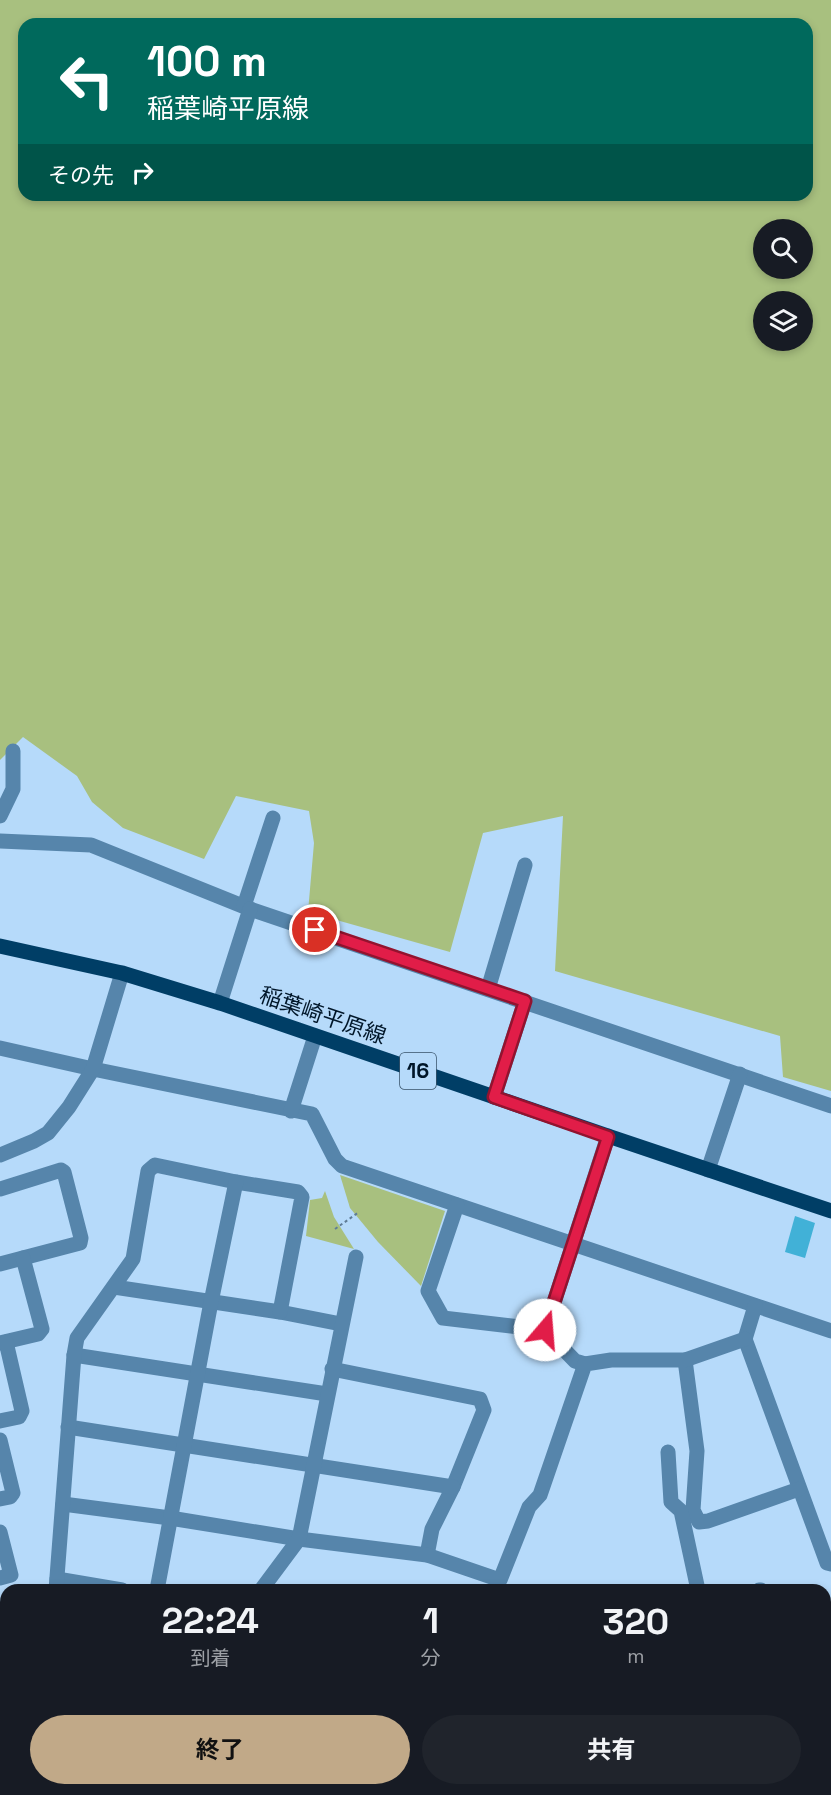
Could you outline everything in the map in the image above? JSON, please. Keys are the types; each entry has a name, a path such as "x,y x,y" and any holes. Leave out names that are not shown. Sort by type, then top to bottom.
{"main road":[{"name":"稲葉崎平原線","path":"0,946 122,973 220,1003 608,1137 831,1210"}],"street":[{"path":"0,816 13,789 13,751"},
{"path":"220,1003 273,818"},
{"path":"0,841 91,845 247,907 831,1106"},
{"path":"488,989 525,865"},
{"path":"0,1155 48,1133 69,1107 93,1069 122,973"},
{"path":"494,1097 525,1001"},
{"path":"291,1111 315,1036"},
{"path":"0,1048 312,1114 335,1159 342,1166 831,1331"},
{"path":"708,1170 740,1074"},
{"path":"545,1330 608,1137"},
{"path":"56,1584 77,1338 134,1259 148,1171 155,1165 298,1192 302,1197 280,1312"},
{"path":"0,1189 61,1170 64,1172 81,1238 80,1243 0,1264"},
{"path":"158,1584 236,1182"},
{"path":"457,1205 428,1291 443,1318 545,1330 575,1361 585,1364 611,1360 685,1360 745,1339"},
{"path":"265,1584 299,1539 356,1257"},
{"path":"0,1421 19,1417 22,1412 3,1342 38,1334 42,1329 23,1258"},
{"path":"114,1287 280,1312 342,1324"},
{"path":"755,1306 745,1339 827,1563 831,1564"},
{"path":"74,1355 327,1394"},
{"path":"685,1360 697,1451 693,1510 699,1522 708,1521 799,1489"},
{"path":"499,1584 529,1508 540,1494 585,1364"},
{"path":"332,1370 480,1399 484,1410 453,1487 432,1529 427,1555"},
{"path":"68,1427 453,1487"},
{"path":"0,1440 13,1493 10,1497 0,1499"},
{"path":"668,1452 672,1502 681,1510 697,1584"},
{"path":"63,1504 170,1518 299,1539 427,1555 497,1584"},
{"path":"0,1533 11,1575 0,1578"}],"path":[{"path":"335,1229 358,1212"}],"green space":[{"path":"0,0 831,0 831,1091 783,1077 780,1036 555,971 563,816 483,833 450,952 308,912 314,843 309,811 236,796 204,859 123,828 92,802 77,776 23,737 0,760"},
{"path":"340,1175 445,1211 421,1286 378,1242 350,1208"},
{"path":"325,1191 334,1217 354,1249 306,1236 310,1200 322,1198"}],"building":[{"path":"795,1216 815,1223 805,1258 785,1252"}],"route":[{"path":"315,930 525,1001 494,1097 608,1137 545,1330"}]}
